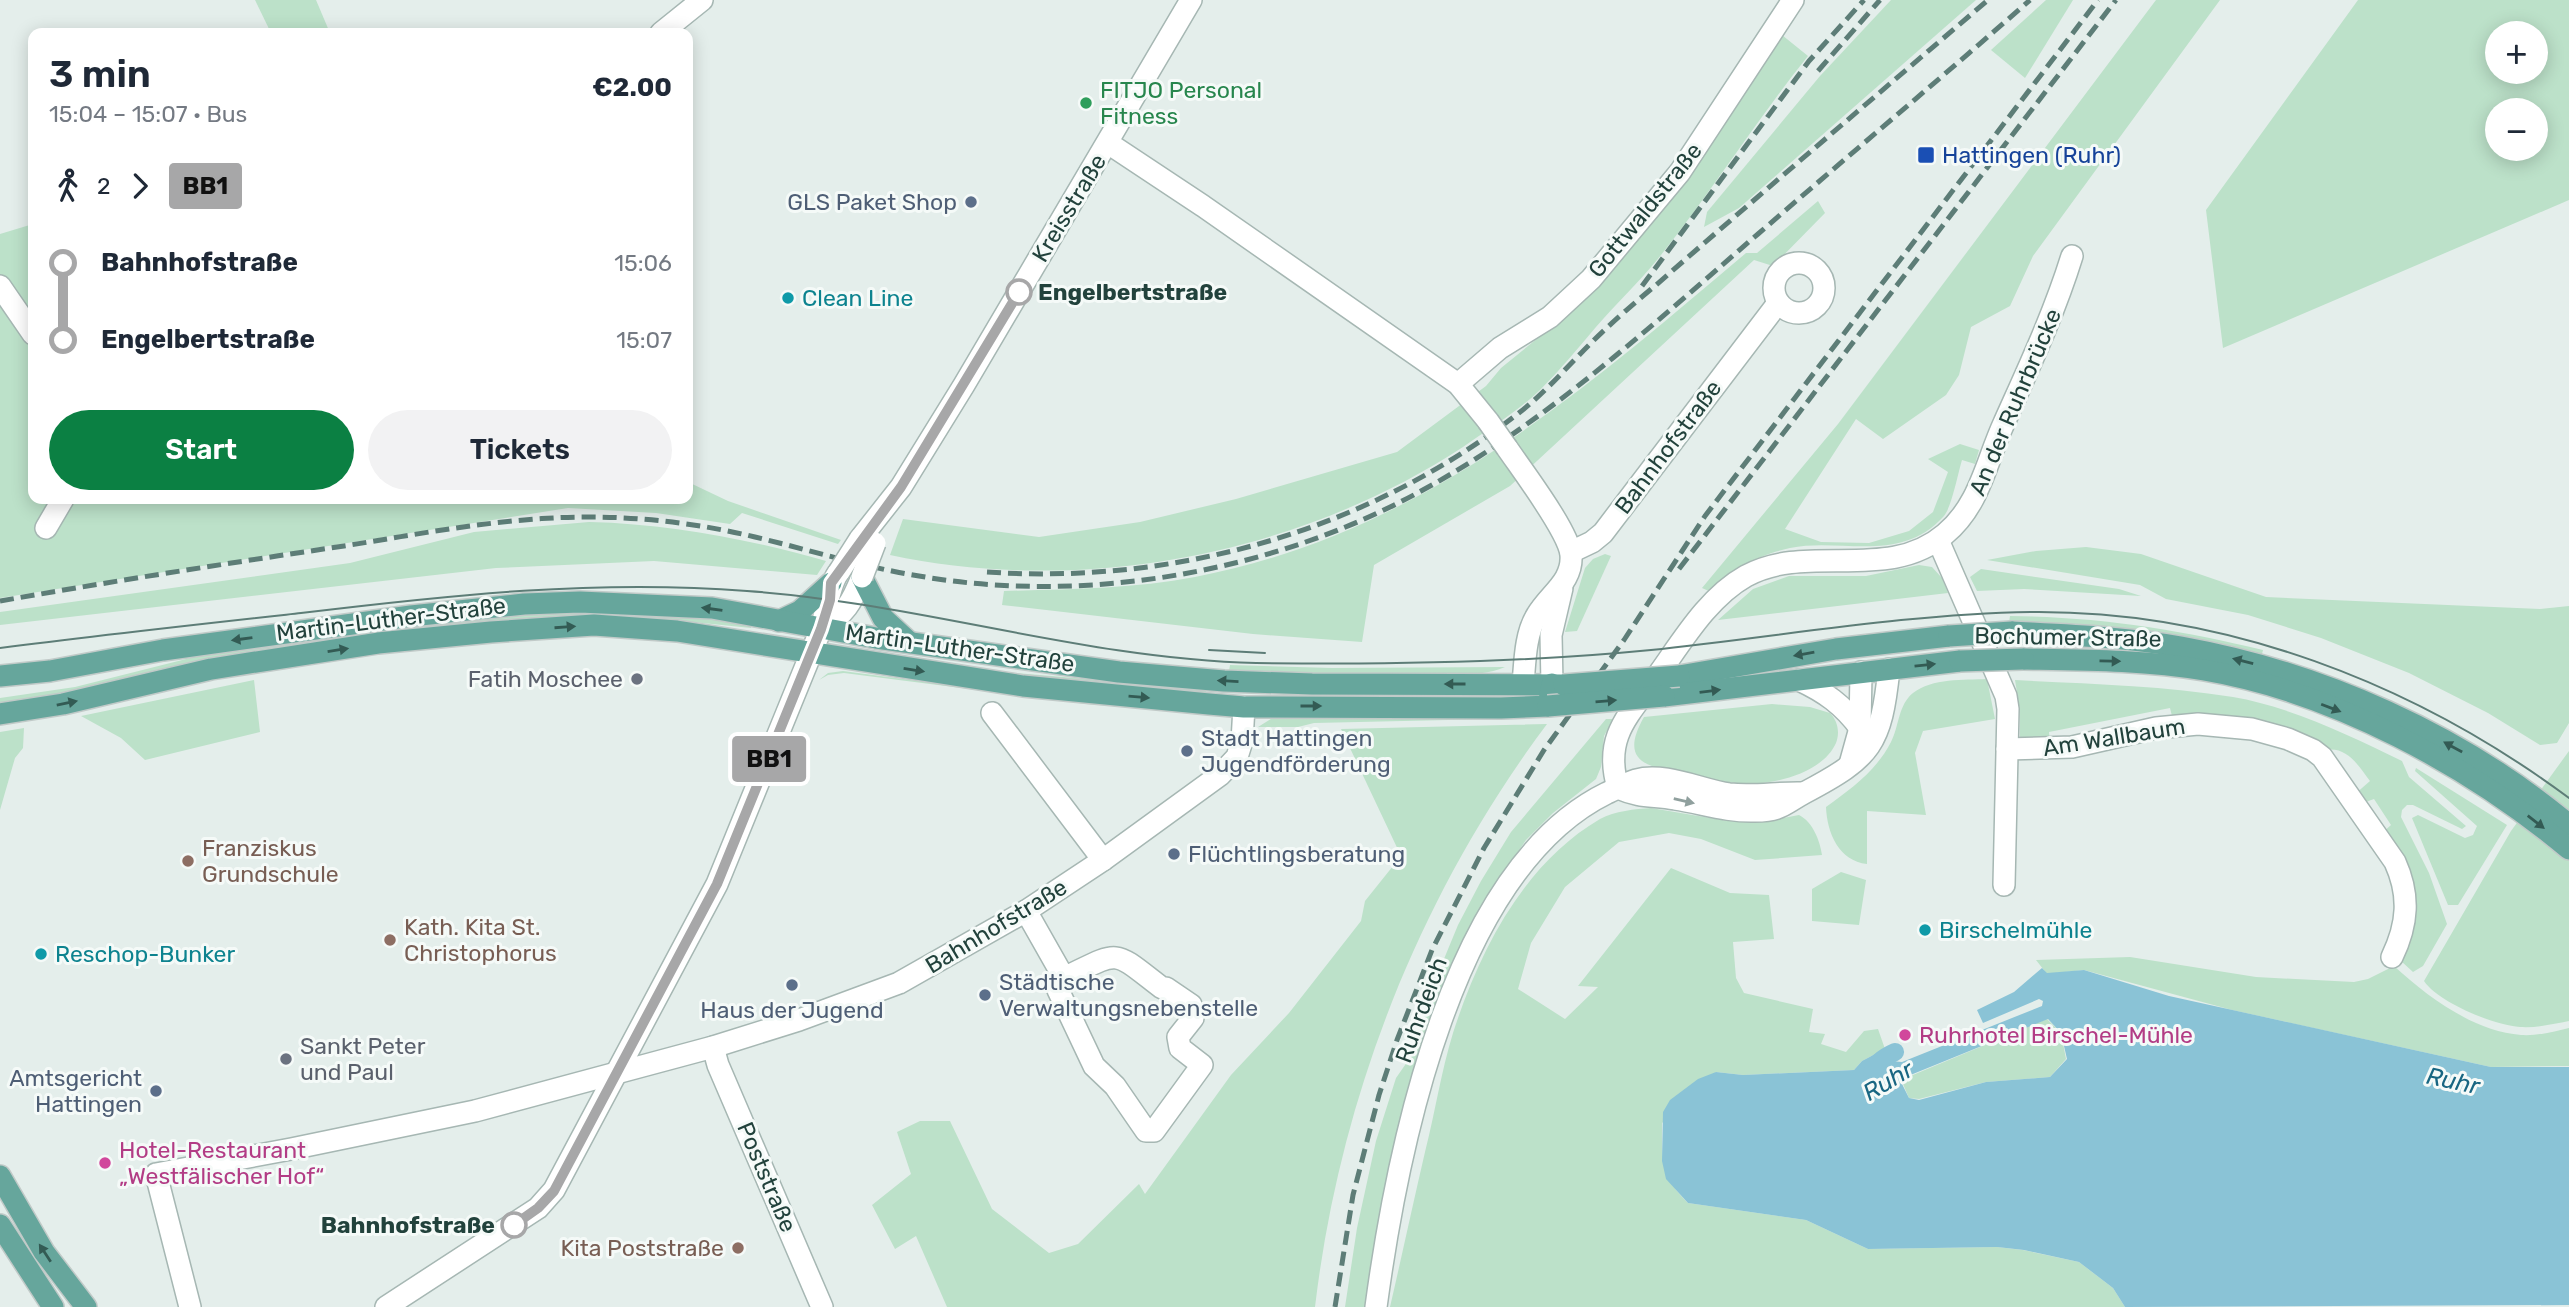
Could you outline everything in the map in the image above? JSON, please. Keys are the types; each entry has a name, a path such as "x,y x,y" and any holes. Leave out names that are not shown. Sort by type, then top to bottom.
{"main road":[{"path":"779,621 800,611 835,577"},
{"path":"862,577 883,618 909,642"},
{"name":"Martin-Luther-Straße","path":"0,676 50,671 223,642 411,616 524,604 580,602 712,608 821,629 1119,672 1224,681 1312,684 1558,684"},
{"name":"Martin-Luther-Straße","path":"0,714 63,704 211,669 390,642 594,625 677,631 1023,686 1244,706 1521,707"},
{"path":"821,629 847,659"},
{"name":"Bochumer Straße","path":"1558,684 1679,676 1886,643 2012,632 2094,636 2182,647 2285,673 2411,723 2506,790 2569,825"},
{"name":"Ruhrdeich","path":"1886,643 1889,669"},
{"path":"1859,647 1861,672"},
{"name":"Bochumer Straße","path":"1521,707 1664,696 1960,661 2023,659 2136,662 2207,671 2239,678 2333,709 2506,790 2569,849"},
{"name":"Martin-Luther-Straße","path":"0,660 50,671"},
{"path":"1521,707 1523,684"},
{"path":"1548,706 1558,684"},
{"path":"0,1177 44,1252 86,1307"},
{"path":"0,1225 53,1307"}],"street":[{"path":"667,28 702,0"},
{"name":"Kreisstraße","path":"386,1307 538,1208 554,1191 717,884 821,629 835,577 868,541 1191,0"},
{"name":"Gottwaldstraße","path":"1458,384 1500,348 1550,317 1591,279 1680,172 1793,0"},
{"path":"1108,143 1203,205 1458,384 1507,448 1562,533 1571,552 1551,635 1558,684"},
{"name":"An der Ruhrbrücke","path":"1618,788 1613,760 1618,730 1702,616 1736,583 1753,573 1783,564 1882,559 1904,555 1937,540 1968,508 2043,339 2073,256"},
{"path":"0,286 28,327"},
{"name":"Bahnhofstraße","path":"1571,552 1592,542 1603,533 1778,303"},
{"path":"46,528 60,504"},
{"name":"Am Wallbaum","path":"1937,540 2002,683 2008,709 2004,885"},
{"name":"Kreisstraße","path":"821,629 841,616 851,603 862,577 868,541"},
{"path":"1523,684 1528,640 1536,616 1562,586"},
{"name":"Ruhrdeich","path":"1377,1307 1390,1218 1409,1130 1440,1028 1473,946 1501,895 1552,830 1585,805 1637,780 1661,780 1730,794 1803,793 1837,776 1865,752 1875,738 1884,716 1889,669"},
{"path":"1850,764 1860,728 1861,672"},
{"path":"1799,680 1824,691 1860,728"},
{"name":"Bahnhofstraße","path":"190,1307 156,1174 422,1123 713,1047 812,1016 899,984 1026,911 1103,860 1220,775 1233,762 1242,741 1244,706"},
{"path":"992,713 1103,860"},
{"name":"Am Wallbaum","path":"2007,749 2073,747 2156,728 2198,723 2252,729 2288,739 2313,750 2322,757 2395,862 2403,880 2405,922 2392,957"},
{"path":"1026,911 1064,978"},
{"path":"1110,956 1122,957 1162,988 1191,1005 1193,1018 1178,1037 1180,1048 1202,1065 1154,1131 1146,1131 1115,1086 1094,1066 1058,990 1064,978 1110,956"},
{"name":"Poststraße","path":"713,1047 718,1065 822,1307"}],"green space":[{"path":"255,0 316,0 328,28 269,28"},
{"path":"1891,0 1976,0 1739,208 1704,227 1707,212 1820,76"},
{"path":"2046,0 2073,0 2025,78 1991,50"},
{"path":"2156,0 2220,0 2033,256 2010,306 1971,327 1959,375 1946,395 1883,439 1856,419 1785,529 1821,542 1869,543 1909,531 1933,512 1948,472 1928,459 1960,444 1979,450 1975,464 1962,460 1944,516 1927,531 1909,540 1889,545 1809,545 1777,551 1747,564 1711,592 1702,588 1838,424"},
{"path":"2358,0 2569,0 2569,200 2223,348 2206,210"},
{"path":"1782,35 1808,56 1677,235 1650,269 1540,390 1463,447 1399,484 1331,515 1260,539 1187,557 1113,567 1038,571 963,567 890,555 903,519 1039,537 1140,522 1236,499 1397,452 1486,386 1501,368 1555,324"},
{"path":"1818,201 1825,213 1773,266 1754,260 1510,486 1374,565 1362,642 1253,634 1002,605 1004,591 1148,584 1195,577 1276,557 1352,528 1423,493 1491,453 1556,407 1620,358 1746,253 1757,253"},
{"path":"28,226 28,504 693,504 693,484 728,501 841,540 838,544 742,513 730,524 656,513 568,508 0,598 0,234"},
{"path":"589,522 709,534 826,561 817,575 654,561 496,568 0,625 0,612 350,563 474,532"},
{"path":"2086,547 2141,554 2266,597 2540,609 2569,606 2569,723 2557,743 2540,745 2488,713 2409,673 2321,638 2248,615 2166,599 2140,585 1987,560 2036,551"},
{"path":"1605,554 1611,556 1577,631 1565,632 1585,568 1593,559"},
{"path":"1919,565 1932,567 1942,578 1948,593 1718,620 1753,589 1789,576 1866,576"},
{"path":"1981,569 2119,589 2141,596 2024,589 1977,591 1970,577"},
{"path":"605,613 438,626 192,662 82,691 0,704 0,698 75,687 218,651 494,616"},
{"path":"606,613 715,619 751,625 751,628"},
{"path":"2010,616 2138,626 2263,650 2262,654 2009,623"},
{"path":"860,649 991,671 1206,689 1206,695 1057,680 871,655 859,653"},
{"path":"1230,665 1332,668 1505,667 1473,674 1451,675 1229,671"},
{"path":"843,671 1053,699 1201,713 1086,704 844,673 828,675 819,680 828,673"},
{"path":"1987,679 1995,719 1923,731 1915,753 1926,815 1867,811 1867,864 1857,862 1842,852 1832,836 1826,807 1854,786 1885,752 1908,698 1921,688 1939,682"},
{"path":"254,680 260,732 145,760 121,738 81,716"},
{"path":"2015,680 2151,687 2254,701 2319,723 2402,761 2409,777 2466,826 2462,829 2413,805 2407,805 2402,810 2401,817 2429,873 2447,924 2423,966 2413,972 2401,961 2407,939 2381,834 2391,825 2374,799 2360,804 2354,795 2370,781 2346,754 2173,720 2170,708 2049,732 2050,744 2020,742 2020,711"},
{"path":"1772,704 1810,707 1830,713 1836,723 1837,739 1830,753 1821,762 1787,778 1751,784 1660,769 1641,760 1636,753 1634,744 1644,717"},
{"path":"1538,714 1537,718 1314,723 1298,727 1258,727 1274,717 1332,719"},
{"path":"1606,719 1613,719 1604,736 1601,767 1596,779 1553,813 1526,840 1489,895 1455,963 1419,1051 1366,1307 1345,1307 1357,1228 1376,1141 1396,1078 1412,1055 1439,971 1458,925 1511,832"},
{"path":"1547,724 1502,789 1461,857 1424,928 1393,1000 1366,1075 1344,1151 1327,1228 1315,1307 947,1307 916,1236 895,1249 872,1205 911,1174 897,1132 920,1121 950,1121 992,1209 1049,1253 1078,1244 1139,1184 1145,1194 1231,1075 1289,1013 1361,921 1365,901 1401,856 1341,729"},
{"path":"24,728 23,748 15,758 0,810 0,732"},
{"path":"2569,751 2569,1021 2533,1027 2509,1025 2454,1005 2424,981 2511,831"},
{"path":"2416,768 2507,825 2458,905 2448,905 2412,818 2418,815 2465,838 2473,835 2477,826 2415,771"},
{"path":"1651,808 1728,821 1763,822 1799,815 1815,832 1822,855 1755,860 1701,839 1669,833 1619,842 1565,887 1531,943 1518,989 1565,1019 1598,987 1578,986 1671,868 1730,893 1769,895 1774,939 1733,942 1736,978 1744,993 1813,1009 1809,1032 1825,1034 1821,1044 1846,1052 1864,1031 1878,1029 1885,1049 1862,1061 1854,1070 1743,1075 1716,1072 1662,1123 1664,1167 1672,1184 1688,1203 1806,1220 1868,1249 1997,1247 2079,1262 2113,1288 2125,1307 1390,1307 1453,1033 1476,972 1491,942 1507,912 1527,885 1548,860 1573,838 1606,816"},
{"path":"1841,872 1866,880 1859,925 1812,921 1812,889"},
{"path":"2130,957 2256,977 2354,982 2368,979 2394,966 2452,1011 2486,1027 2521,1035 2569,1028 2569,1066 2491,1067 2232,1010 2084,970 2047,974 2036,960"},
{"path":"2047,1019 2061,1033 2066,1059 2050,1077 1986,1082 1919,1099 1909,1098 1903,1084 1908,1077"}],"water":[{"name":"Ruhr","path":"2042,968 2047,973 2084,970 2169,996 2491,1067 2569,1067 2569,1305 2125,1307 2113,1288 2079,1262 1997,1247 1868,1249 1806,1220 1688,1203 1666,1179 1662,1161 1663,1112 1670,1100 1698,1079 1716,1072 1743,1075 1854,1070 1862,1061 1881,1051 1891,1061 1902,1062 2042,1006 2043,1001 2039,999 1983,1023 1977,1010 2014,992","holes":["2048,1019 2061,1033 2067,1059 2050,1077 1986,1082 1919,1100 1909,1098 1902,1084 1908,1076"]}],"waterway":[{"name":"Ruhr","path":"1872,1073 1878,1063 1895,1052"}],"tram line":[{"path":"0,648 412,600 524,591 635,587 747,591 811,597 1128,652 1256,663 1404,663 1552,658 1651,650 1935,617 2031,612 2103,615 2175,624 2246,640 2315,661 2382,688 2447,720 2509,757 2569,798"},
{"path":"1209,650 1265,653"}],"railway":[{"path":"1642,286 1809,61 1864,0"},
{"path":"1818,71 1880,0"},
{"path":"987,572 1058,574 1128,569 1198,559 1266,542 1332,519 1396,491 1457,456 1525,408 1622,314 1988,0"},
{"path":"0,601 435,531 557,518 631,518 714,528 919,576 1024,586 1078,586 1184,574 1288,548 1397,504 1453,473 1560,400 1611,360 2030,0"},
{"path":"1335,1307 1353,1195 1379,1095 1432,950 1484,848 1544,750 1624,640 1705,516 2098,0"},
{"path":"1679,569 2116,0"}],"bus line":[{"name":"BB1","path":"514,1225 538,1208 554,1191 717,884 821,629 830,600 831,583 860,539 901,487 1019,292"}],"place":[{"name":"FITJO Personal Fitness","path":"1086,103"},
{"name":"Hattingen (Ruhr)","path":"1926,155"},
{"name":"GLS Paket Shop","path":"971,202"},
{"name":"Engelbertstraße","path":"1019,292"},
{"name":"Clean Line","path":"788,298"},
{"name":"Fatih Moschee","path":"637,679"},
{"name":"Stadt Hattingen Jugendförderung","path":"1187,751"},
{"name":"Flüchtlingsberatung","path":"1174,854"},
{"name":"Franziskus Grundschule","path":"188,861"},
{"name":"Birschelmühle","path":"1925,930"},
{"name":"Kath. Kita St. Christophorus","path":"390,940"},
{"name":"Reschop-Bunker","path":"41,954"},
{"name":"Haus der Jugend","path":"792,985"},
{"name":"Städtische Verwaltungsnebenstelle","path":"985,995"},
{"name":"Ruhrhotel Birschel-Mühle","path":"1905,1035"},
{"name":"Sankt Peter und Paul","path":"286,1059"},
{"name":"Amtsgericht Hattingen","path":"156,1091"},
{"name":"Hotel-Restaurant „Westfälischer Hof“","path":"105,1163"},
{"name":"Bahnhofstraße","path":"514,1225"},
{"name":"Kita Poststraße","path":"738,1248"}]}
